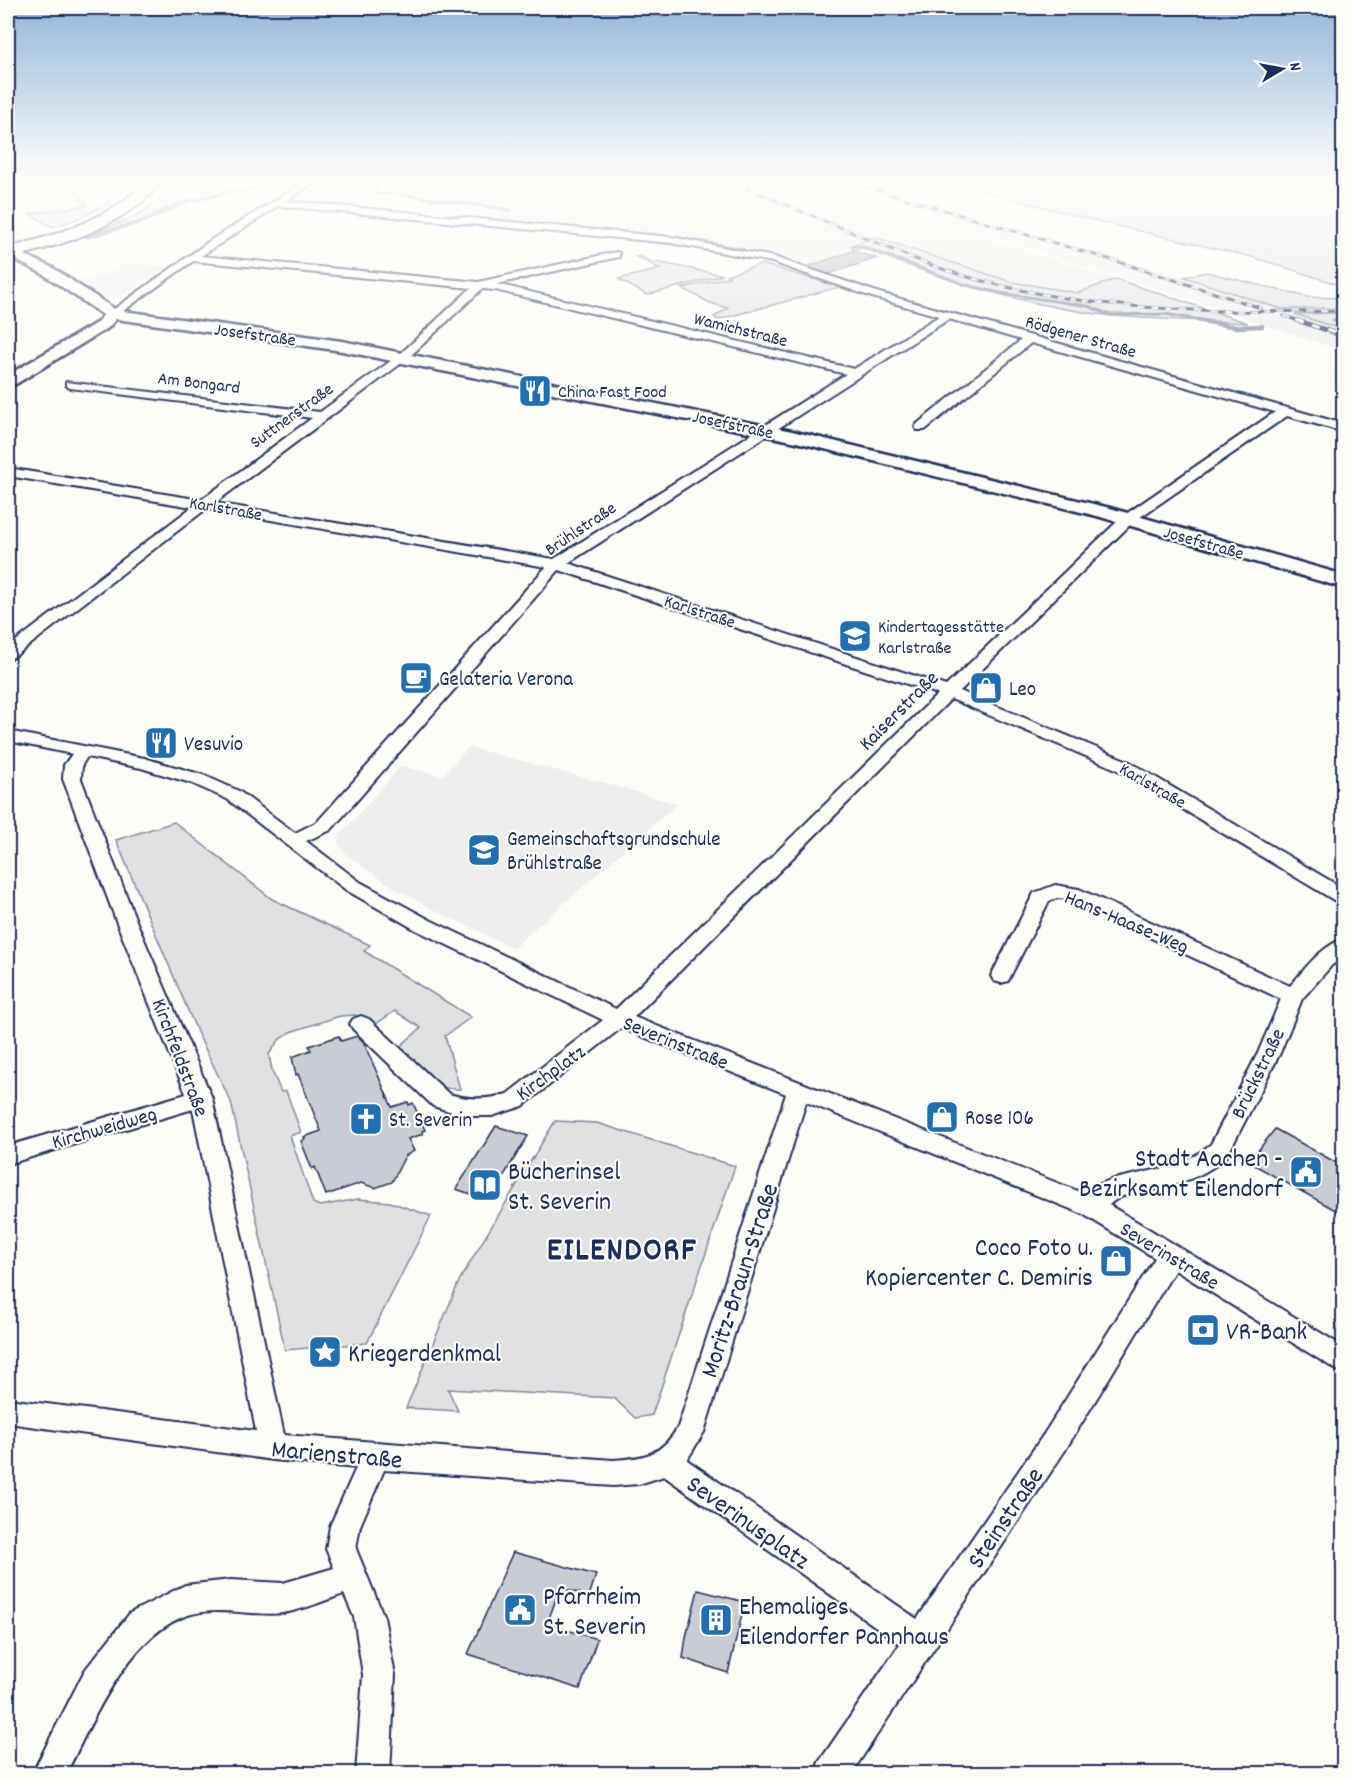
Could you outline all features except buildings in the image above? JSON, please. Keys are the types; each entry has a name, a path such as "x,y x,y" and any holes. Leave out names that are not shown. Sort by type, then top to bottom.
{"street":[{"path":"32,263 48,271 112,314"},
{"path":"8,382 103,325 112,314 185,263"},
{"name":"Wamichstraße","path":"247,263 480,285 855,374"},
{"path":"480,285 579,263"},
{"name":"Rödgener Straße","path":"783,263 876,295 947,316 1344,428"},
{"name":"Suttnerstraße","path":"8,654 403,357 480,285"},
{"name":"Josefstraße","path":"112,314 342,346 764,430 887,458 1128,519 1344,582"},
{"name":"Brühlstraße","path":"294,840 324,826 556,564 947,316"},
{"path":"921,427 1030,338"},
{"name":"Am Bongard","path":"70,384 323,416"},
{"name":"Kaiserstraße","path":"619,1019 949,692 1128,519 1284,412"},
{"name":"Karlstraße","path":"8,472 556,564 949,692 1122,765 1344,898"},
{"name":"Severinstraße","path":"8,736 82,752 144,762 197,779 233,795 353,886 423,925 619,1019 1092,1207 1344,1361"},
{"name":"Kirchfeldstraße","path":"82,752 73,765 72,779 127,923 201,1098 273,1447"},
{"name":"Hans-Haase-Weg","path":"1001,976 1041,897 1054,891 1072,893 1293,996"},
{"name":"Brückstraße","path":"1092,1207 1110,1191 1127,1184 1154,1180 1190,1169 1207,1162 1219,1150 1269,1053 1293,996 1325,960 1344,946"},
{"name":"Kirchplatz","path":"361,1024 441,1100 465,1107 483,1107 515,1100 619,1019"},
{"name":"Moritz-Braun-Straße","path":"667,1462 682,1448 690,1432 798,1091"},
{"name":"Kirchweidweg","path":"8,1155 201,1098"},
{"name":"Steinstraße","path":"831,1773 1054,1443 1170,1256"},
{"name":"Marienstraße","path":"8,1412 273,1447 375,1457 613,1473 641,1472 667,1462"},
{"path":"373,1773 379,1675 369,1617 341,1549 345,1526 375,1457"},
{"name":"Severinusplatz","path":"667,1462 920,1640"},
{"path":"48,1773 96,1681 141,1624 185,1600 231,1595 283,1598 352,1577"}],"shaded area":[{"path":"649,263 661,263 723,275 647,295 618,279 661,269"},
{"path":"794,263 814,263 806,266"},
{"path":"817,263 862,263 826,275 806,267"},
{"path":"903,263 954,263 1012,282 1078,293 1116,279 1248,323 1122,317 1074,311 1012,298"},
{"path":"954,263 1066,263 1116,279 1078,293 1012,282"},
{"path":"1076,263 1137,263 1184,277 1343,330 1343,351"},
{"path":"1271,263 1343,263 1343,286"},
{"path":"124,264 168,266 121,296 112,299 106,299 78,280 101,276"},
{"path":"762,264 839,287 717,320 714,317 728,308 710,303 682,288 729,277 726,275"},
{"path":"1206,272 1307,297 1343,298 1343,308 1281,309 1184,277"},
{"path":"1343,313 1343,330 1295,314"},
{"name":"Gemeinschaftsgrundschule Brühlstraße","path":"469,747 677,804 513,948 428,907 382,880 347,855 338,844 339,836 401,766 442,776"},
{"path":"174,822 272,899 370,945 364,951 471,1017 445,1036 460,1089 451,1089 433,1082 418,1070 398,1048 421,1028 395,1011 376,1024 355,1015 340,1016 290,1032 279,1040 269,1054 272,1071 281,1092 286,1091 301,1132 290,1136 313,1203 320,1206 358,1199 390,1202 431,1216 367,1343 285,1350 231,1102 198,1034 116,840"},
{"path":"555,1121 597,1123 735,1166 652,1415 635,1418 614,1398 448,1389 458,1411 406,1408 460,1279"}],"waterway":[{"path":"907,263 966,285 1000,293 1088,306 1110,315 1165,314 1205,321"},
{"path":"1333,320 1344,319"},
{"path":"1197,320 1236,327 1262,326"}],"railway":[{"path":"928,263 960,275 1020,290 1112,304 1204,310 1344,311"},
{"path":"1122,263 1261,308"},
{"path":"1284,316 1300,321"},
{"path":"1296,320 1344,336"}],"place":[{"name":"China Fast Food","path":"535,391"},
{"name":"Kindertagesstätte Karlstraße","path":"855,636"},
{"name":"Gelateria Verona","path":"416,678"},
{"name":"Leo","path":"986,688"},
{"name":"Vesuvio","path":"161,743"},
{"name":"Gemeinschaftsgrundschule Brühlstraße","path":"484,850"},
{"name":"Rose 106","path":"942,1117"},
{"name":"St. Severin","path":"366,1119"},
{"name":"Stadt Aachen - Bezirksamt Eilendorf","path":"1306,1172"},
{"name":"Bücherinsel St. Severin","path":"485,1185"},
{"name":"Coco Foto u. Kopiercenter C. Demiris","path":"1116,1261"},
{"name":"VR-Bank","path":"1203,1330"},
{"name":"Kriegerdenkmal","path":"325,1352"},
{"name":"Pfarrheim St. Severin","path":"520,1610"},
{"name":"Ehemaliges Eilendorfer Pannhaus","path":"716,1620"}],"district":[{"name":"EILENDORF","path":"622,1247"}]}
